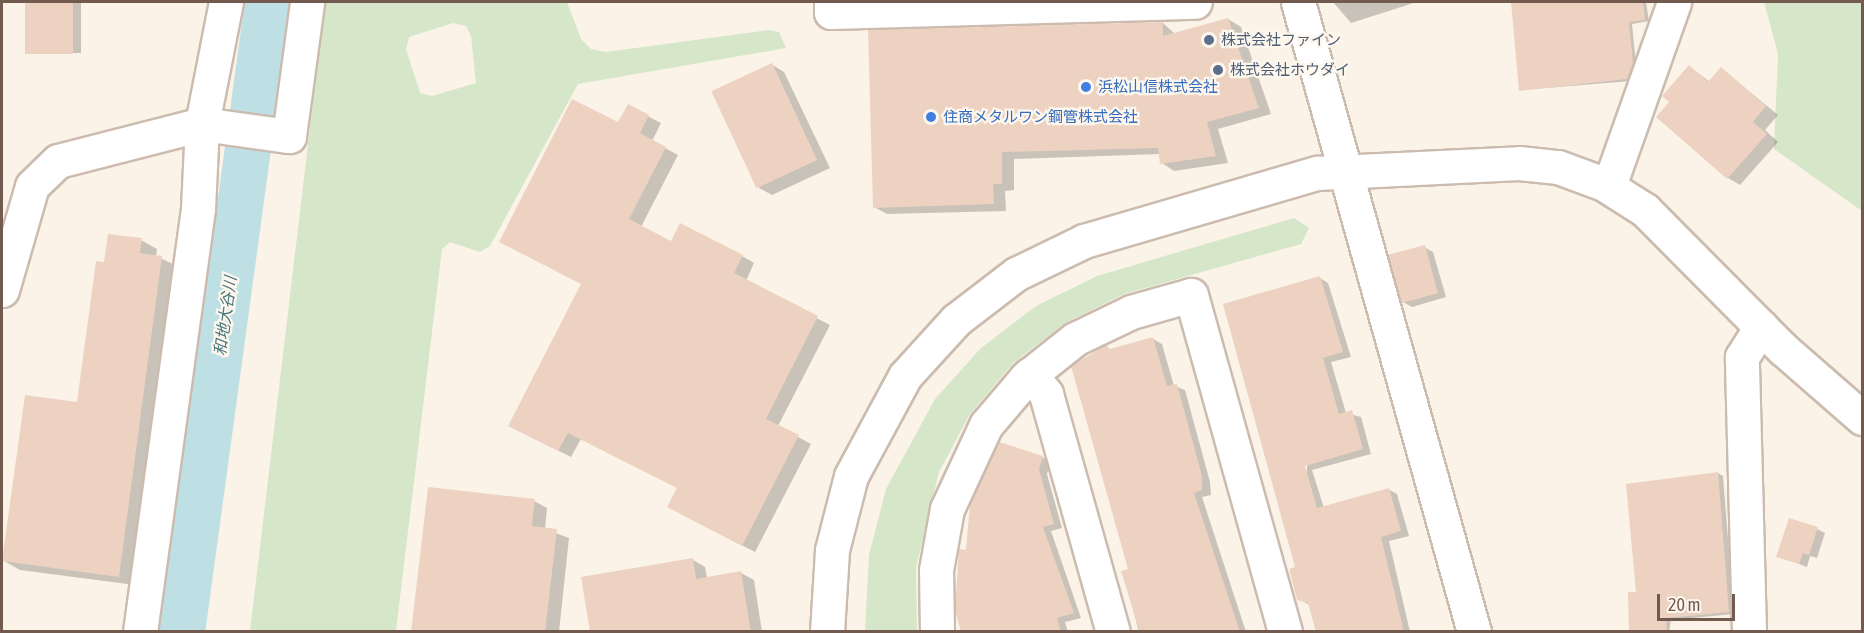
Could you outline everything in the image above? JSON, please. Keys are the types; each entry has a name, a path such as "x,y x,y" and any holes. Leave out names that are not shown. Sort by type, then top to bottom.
{"street":[{"path":"140,632 198,209 207,125 226,2"},
{"path":"2,290 25,203 43,172 75,154 207,125 289,136 307,2"},
{"path":"831,2 831,12 1195,2"},
{"path":"1298,2 1474,632"},
{"path":"1609,186 1674,2"},
{"path":"827,632 832,550 851,476 905,376 956,320 1016,274 1084,241 1317,173 1345,170 1534,164 1609,186 1651,216 1761,327 1863,418"},
{"path":"937,632 936,570 957,480 986,425 1030,375 1102,324 1191,295 1285,632"},
{"path":"1749,632 1742,357 1761,327"},
{"path":"1030,375 1046,394 1113,632"}],"green space":[{"path":"325,2 567,2 581,39 591,49 606,52 769,30 779,32 786,48 578,84 490,246 480,252 450,242 442,249 396,631 250,631","holes":["453,23 466,26 471,36 476,83 432,96 420,93 406,49 409,37"]},
{"path":"1764,2 1862,2 1862,211 1774,149 1778,54"},
{"path":"1294,218 1309,228 1301,244 1124,294 1065,323 1013,363 970,414 939,472 916,568 917,631 865,631 869,555 886,489 935,399 981,348 1036,306 1097,276"}],"building":[{"path":"25,2 73,2 73,54 25,54"},
{"path":"1511,2 1643,2 1645,20 1629,22 1633,63 1627,79 1519,91"},
{"path":"1228,18 1259,108 1207,122 1216,156 1160,164 1158,148 1002,152 1002,184 993,184 994,204 873,208 868,30 1163,22 1163,36"},
{"path":"772,63 817,160 756,188 711,91"},
{"path":"1689,65 1708,82 1721,67 1766,106 1753,122 1767,134 1727,179 1656,117 1669,102 1662,96"},
{"path":"572,99 618,122 628,104 649,115 640,133 666,147 629,219 671,241 680,223 743,255 734,273 818,316 766,419 799,435 742,546 667,507 677,488 568,433 558,451 508,426 581,284 499,242"},
{"path":"108,234 142,238 140,253 162,256 119,577 2,561 25,395 77,402 96,261 104,262"},
{"path":"1425,245 1438,293 1401,303 1388,255"},
{"path":"1320,276 1343,352 1323,358 1339,414 1352,410 1363,449 1305,466 1317,508 1389,488 1401,531 1381,537 1404,632 1316,632 1308,603 1297,600 1289,569 1295,567 1223,304"},
{"path":"1153,337 1167,386 1177,384 1202,476 1202,490 1194,493 1240,632 1140,632 1121,571 1128,569 1071,366 1106,345 1110,349"},
{"path":"999,442 1043,456 1039,469 1054,524 1043,527 1074,613 1057,618 1061,632 961,632 955,610 959,549 966,550 970,505"},
{"path":"1718,472 1729,612 1666,618 1667,632 1629,632 1628,592 1636,592 1626,484"},
{"path":"428,487 535,499 532,526 557,529 545,632 411,632"},
{"path":"1789,518 1818,527 1809,555 1803,553 1799,564 1776,557"},
{"path":"693,558 696,579 741,571 751,632 590,632 581,577"}],"waterway":[{"name":"和地大谷川","path":"182,632 268,2"}],"place":[{"name":"株式会社ファイン","path":"1209,40"},
{"name":"株式会社ホウダイ","path":"1218,70"},
{"name":"浜松山信株式会社","path":"1086,87"},
{"name":"住商メタルワン鋼管株式会社","path":"931,117"}]}
